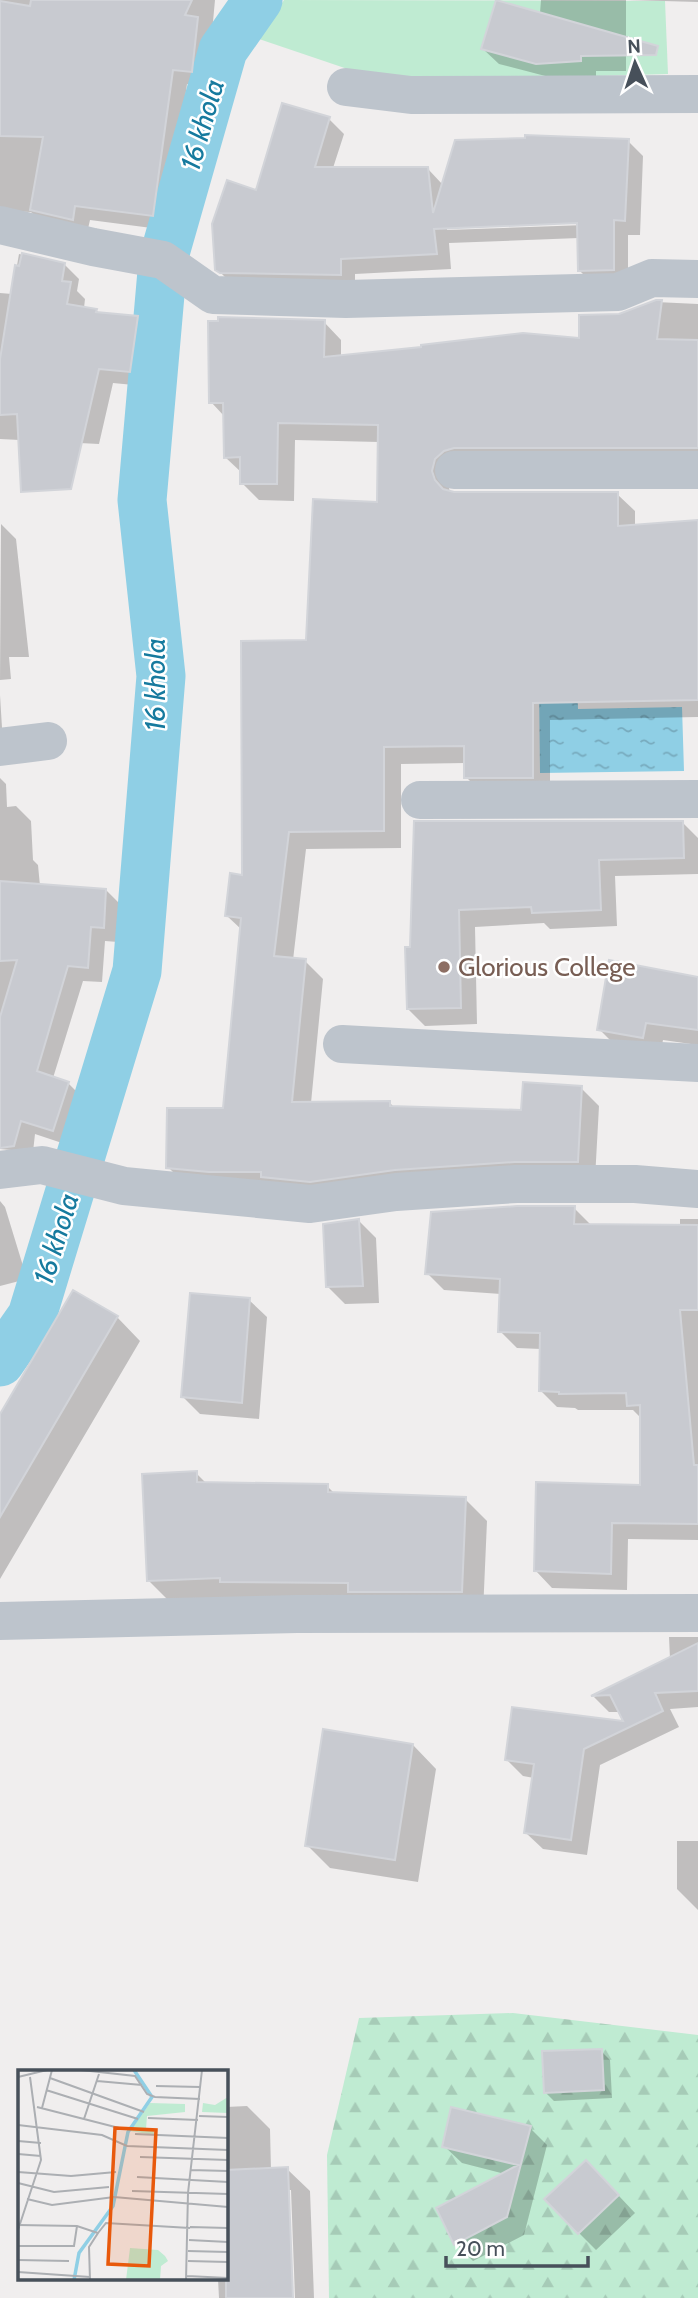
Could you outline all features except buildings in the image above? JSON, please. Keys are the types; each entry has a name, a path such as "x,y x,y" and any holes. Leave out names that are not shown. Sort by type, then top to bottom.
{"street":[{"path":"346,87 411,95 698,93"},
{"path":"0,225 163,260 213,295 346,299 618,292 652,278 698,279"},
{"path":"454,470 698,470"},
{"path":"0,747 48,741"},
{"path":"419,800 698,799"},
{"path":"342,1044 698,1063"},
{"path":"0,1170 42,1165 124,1186 310,1204 397,1192 516,1184 635,1184 698,1189"},
{"path":"0,1621 297,1614 698,1613"}],"green space":[{"path":"284,0 665,1 668,74 386,82 259,39"},
{"path":"513,2013 698,2035 698,2298 329,2298 327,2155 359,2018"}],"water":[{"path":"539,684 577,684 578,709 682,707 684,771 540,773"}],"waterway":[{"name":"16 khola","path":"0,1362 32,1316 137,971 161,676 142,500 163,260 223,50 258,0"}],"place":[{"name":"Glorious College","path":"444,967"}]}
